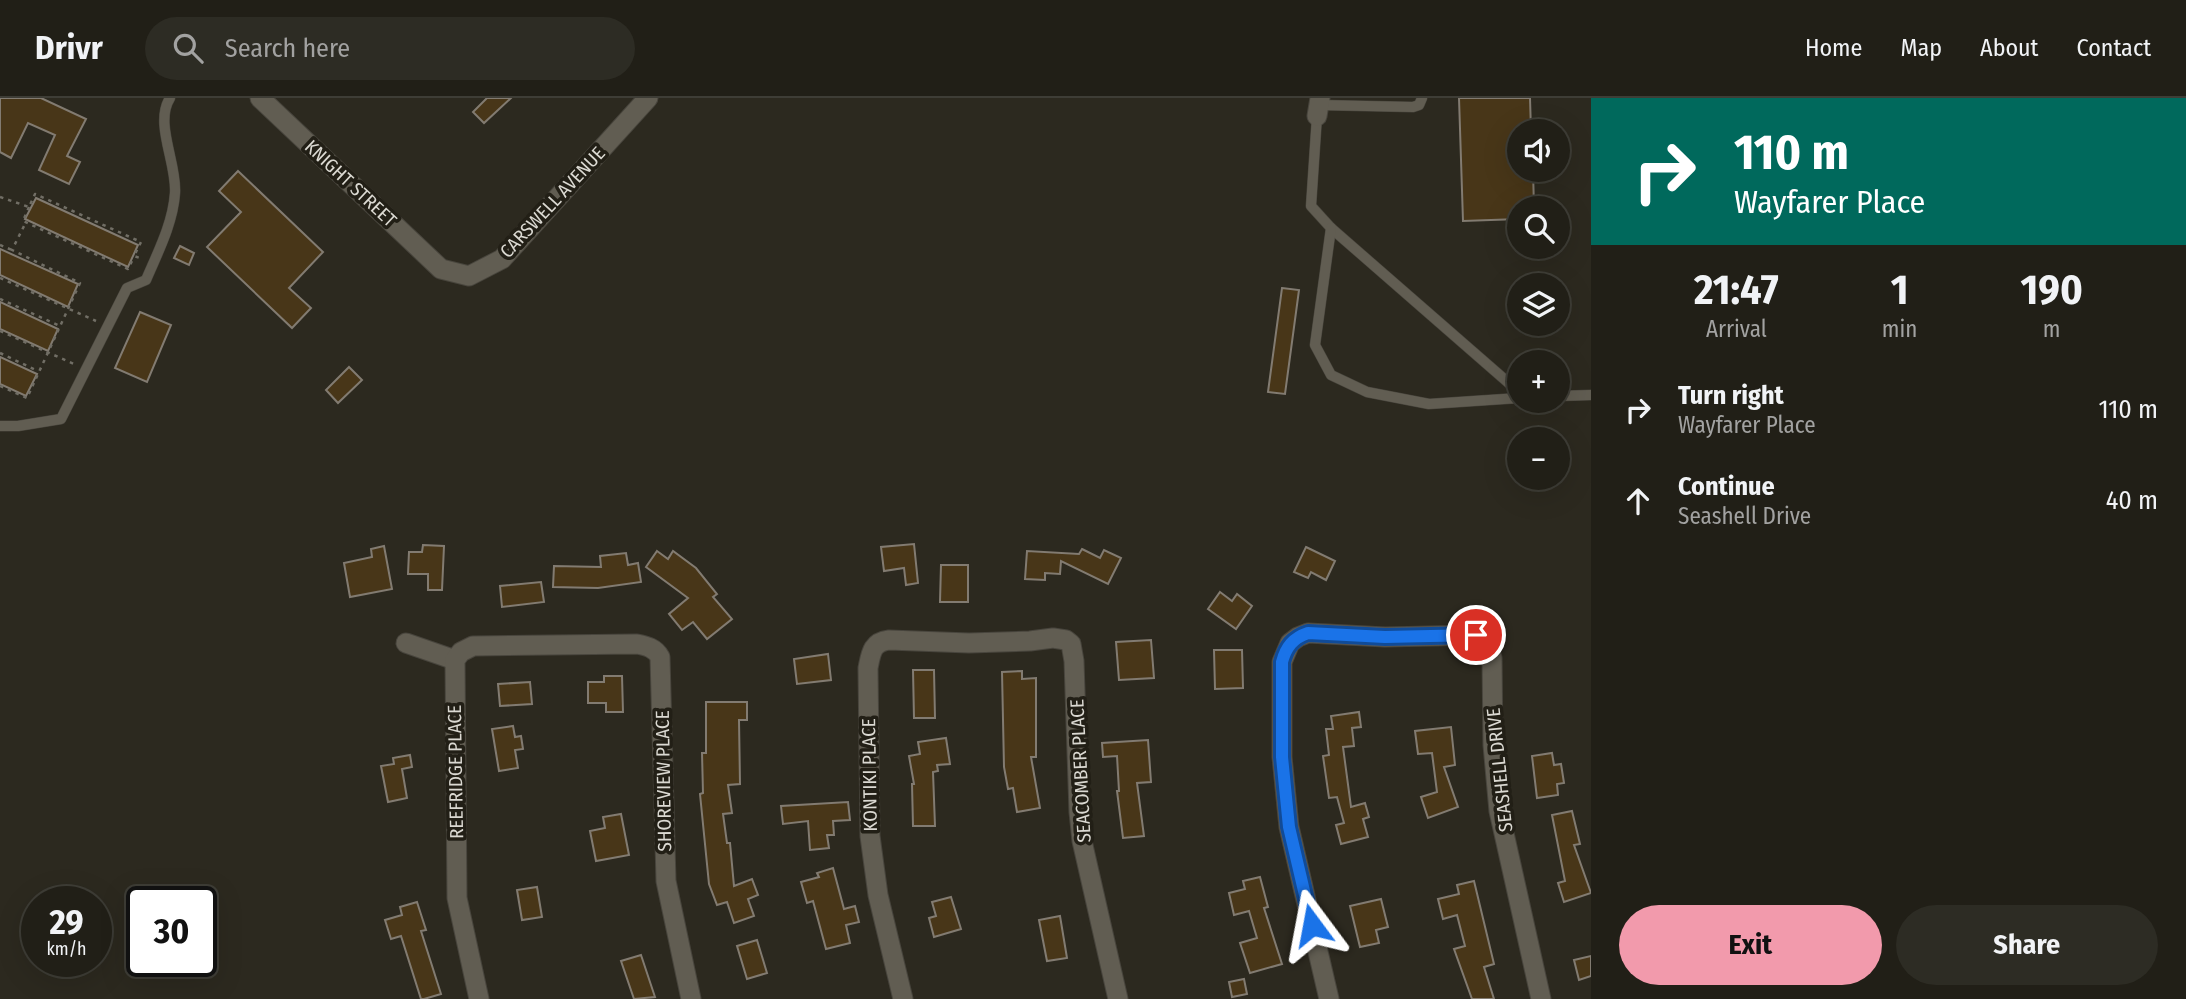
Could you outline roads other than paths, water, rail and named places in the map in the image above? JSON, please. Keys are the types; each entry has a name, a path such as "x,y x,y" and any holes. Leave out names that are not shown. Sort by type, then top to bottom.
{"street":[{"name":"KNIGHT STREET","path":"260,98 441,269"},
{"name":"CARSWELL AVENUE","path":"441,269 469,276 502,259 648,98"},
{"name":"SEASHELL DRIVE","path":"1329,999 1289,827 1282,757 1282,662 1290,643 1298,636 1308,633 1385,637 1476,635 1488,645 1492,658 1493,745 1499,811 1541,999"},
{"name":"SEACOMBER PLACE","path":"969,643 1054,638 1066,640 1071,644 1082,841 1118,999"},
{"name":"KONTIKI PLACE","path":"902,999 878,895 870,836 868,668 872,650 880,641 969,643"},
{"path":"406,643 455,660"},
{"name":"SHOREVIEW PLACE","path":"455,660 461,652 473,646 637,644 657,652 660,657 666,881 691,999"},
{"name":"REEFRIDGE PLACE","path":"455,660 457,898 479,999"}],"lane":[{"path":"0,426 61,419 127,288 146,280 163,241 175,192 171,156 162,116 170,98"},
{"path":"1422,98 1419,105 1413,107 1318,107 1311,206 1331,228 1507,382"},
{"path":"1331,228 1315,345 1331,375 1367,393 1429,404 1507,399"},
{"path":"1570,396 1591,395"}]}
